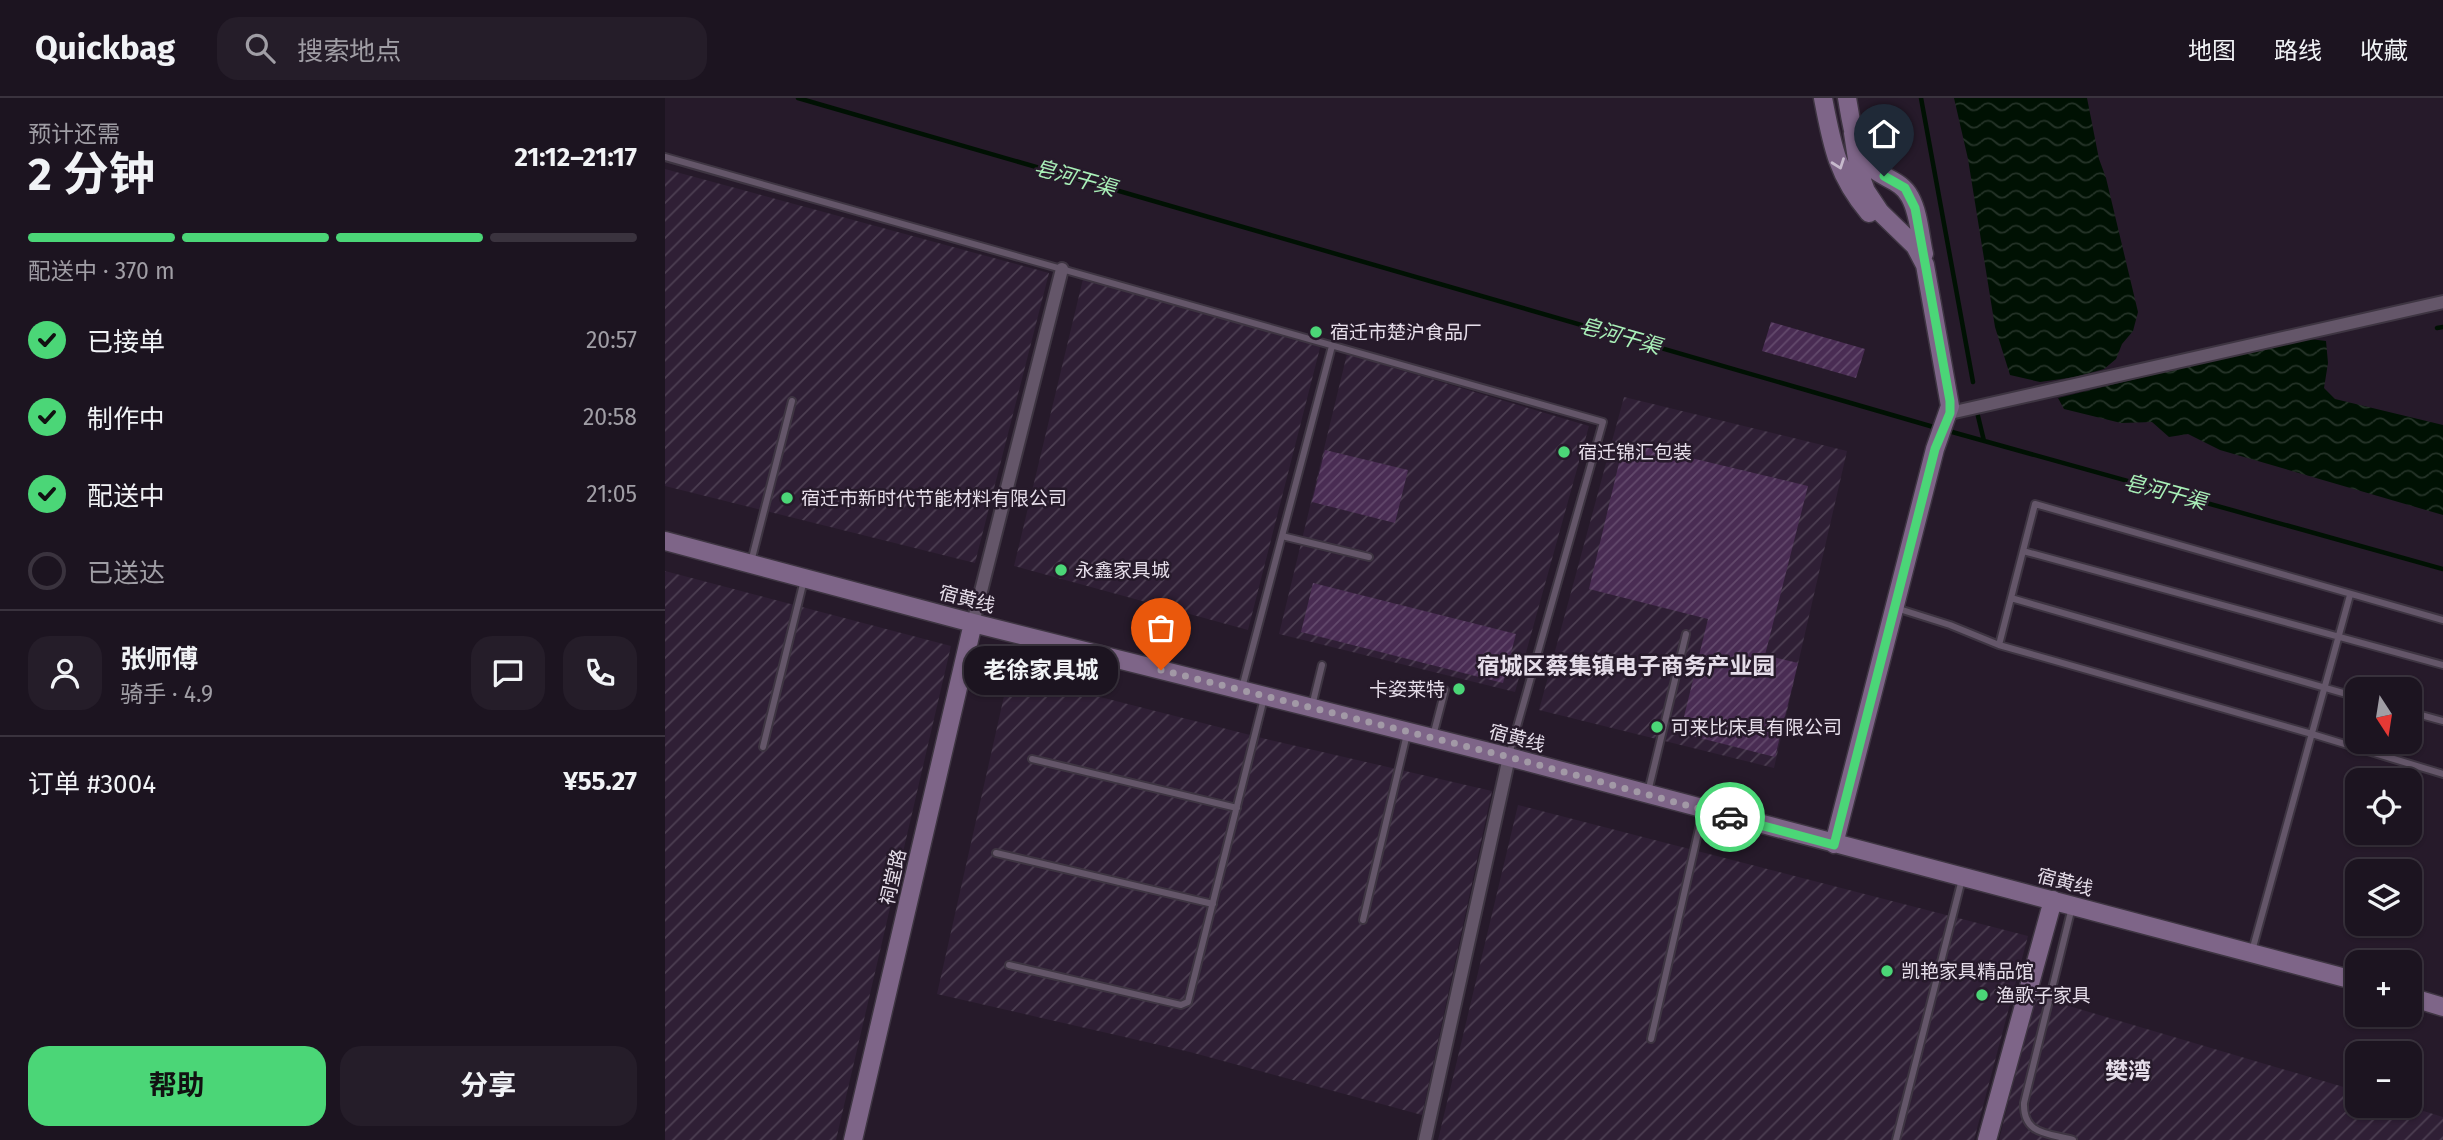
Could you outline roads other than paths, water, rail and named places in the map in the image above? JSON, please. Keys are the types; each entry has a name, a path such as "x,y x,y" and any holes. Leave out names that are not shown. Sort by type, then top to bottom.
{"street":[{"path":"1823,98 1839,168 1854,195 1875,221 1926,265"},
{"path":"1847,98 1859,172 1866,191 1880,212 1915,246 1926,265"},
{"path":"1834,845 1935,449 1948,415 1950,401 1915,208 1910,196 1900,184 1872,168 1864,159 1853,133"},
{"path":"974,623 1062,269"},
{"path":"1948,415 2443,302"},
{"name":"宿黄线","path":"665,541 974,623 1509,757 2345,978"},
{"name":"祠堂路","path":"853,1140 974,623"},
{"path":"1425,1140 1509,757"},
{"path":"1987,1140 2053,900"},
{"path":"2422,1001 2443,1007"}],"lane":[{"path":"665,156 1604,422 1509,757"},
{"path":"1242,690 1332,346"},
{"path":"750,563 792,401"},
{"path":"1999,645 2035,504 2443,621"},
{"path":"1282,536 1369,557"},
{"path":"2023,551 2443,666"},
{"path":"763,747 804,578"},
{"path":"2252,953 2350,595"},
{"path":"2011,598 2345,694"},
{"path":"1895,607 1999,645 2443,774"},
{"path":"1647,794 1686,634"},
{"path":"1312,708 1322,665"},
{"path":"1432,738 1445,690"},
{"path":"1009,965 1181,1004 1188,1002 1265,696"},
{"path":"2422,715 2443,721"},
{"path":"1363,920 1408,732"},
{"path":"1032,759 1237,808"},
{"path":"1651,1039 1703,809"},
{"path":"996,853 1213,904"},
{"path":"1896,1140 1962,877"},
{"path":"2072,905 2024,1103 2024,1117 2028,1125 2073,1140"}],"water":[{"path":"1954,98 2087,98 2099,159 2138,312 2133,331 2122,344 2116,359 2104,369 2040,382 2010,375 1995,327 1968,159"},
{"path":"2302,338 2326,341 2328,363 2324,388 2335,399 2443,425 2443,515 2220,450 2188,434 2169,437 2152,422 2121,423 2064,409 2058,398"}],"waterway":[{"name":"皂河干渠","path":"798,98 1937,428"},
{"path":"1921,98 1973,382"},
{"path":"2437,328 2443,327"},
{"path":"1977,412 1984,441"},
{"name":"皂河干渠","path":"1945,430 2443,569"}],"place":[{"name":"宿迁市楚沪食品厂","path":"1316,332"},
{"name":"宿迁锦汇包装","path":"1564,452"},
{"name":"宿迁市新时代节能材料有限公司","path":"787,498"},
{"name":"永鑫家具城","path":"1061,570"},
{"name":"老徐家具城","path":"1161,670"},
{"name":"卡姿莱特","path":"1459,689"},
{"name":"可来比床具有限公司","path":"1657,727"},
{"name":"凯艳家具精品馆","path":"1887,971"},
{"name":"渔歌子家具","path":"1982,995"}],"district":[{"name":"宿城区蔡集镇电子商务产业园","path":"1626,666"},
{"name":"樊湾","path":"2128,1071"}]}
